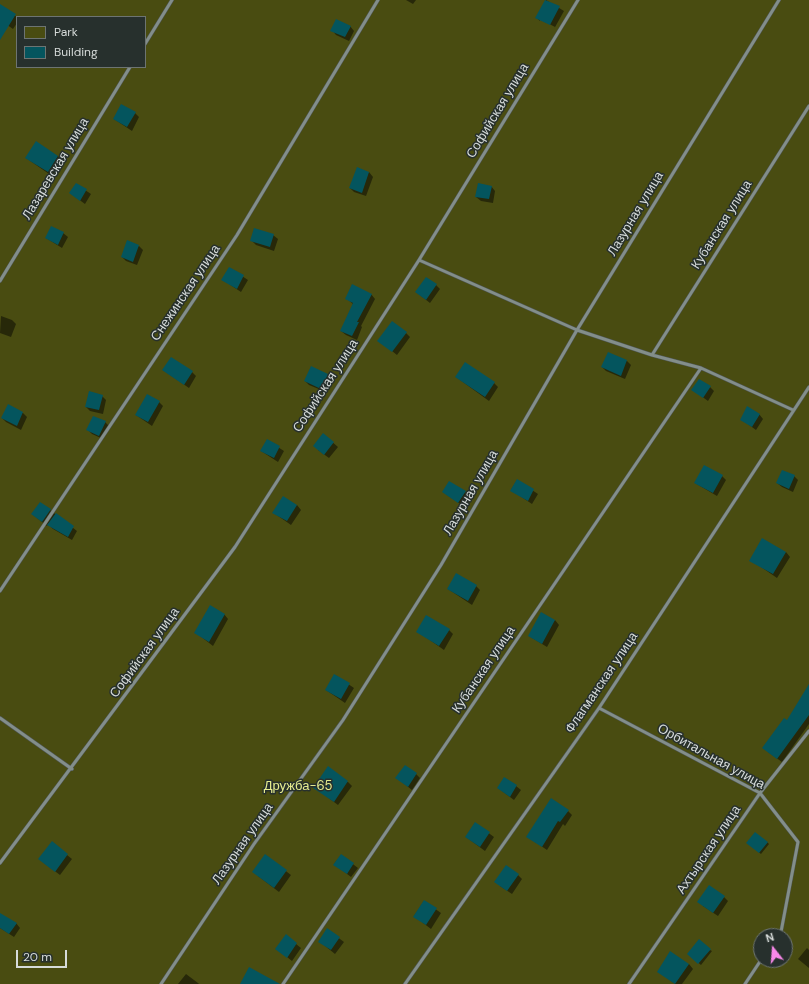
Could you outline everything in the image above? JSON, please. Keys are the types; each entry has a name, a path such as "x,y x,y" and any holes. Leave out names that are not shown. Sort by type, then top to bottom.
{"lane":[{"path":"146,42 172,0"},
{"name":"Снежинская улица","path":"0,592 237,235 378,0"},
{"name":"Софийская улица","path":"0,863 72,769 235,547 419,260 578,0"},
{"name":"Лазурная улица","path":"161,984 254,844 351,707 441,566 577,330 779,0"},
{"name":"Лазаревская улица","path":"0,281 129,68"},
{"name":"Кубанская улица","path":"652,355 809,106"},
{"path":"419,260 577,330 652,355 701,368 793,410"},
{"name":"Кубанская улица","path":"283,984 701,368"},
{"name":"Флагманская улица","path":"405,984 599,708 809,387"},
{"name":"Орбитальная улица","path":"599,708 760,793 798,842 782,928"},
{"path":"0,718 72,769"},
{"name":"Ахтырская улица","path":"629,984 760,793 809,731"},
{"path":"745,984 756,968"}],"green space":[{"name":"Дружба-65","path":"0,0 809,0 809,984 0,984"}],"building":[{"path":"545,0 560,6 550,25 535,18"},
{"path":"0,4 16,14 0,40"},
{"path":"336,19 351,26 345,37 330,31"},
{"path":"121,104 136,112 127,127 113,119"},
{"path":"36,141 58,156 48,172 25,158"},
{"path":"357,167 369,172 362,193 349,188"},
{"path":"76,183 87,189 80,201 69,193"},
{"path":"478,183 492,186 489,199 475,197"},
{"path":"51,226 64,232 58,245 45,238"},
{"path":"254,228 274,234 270,247 250,241"},
{"path":"127,240 139,245 133,262 121,257"},
{"path":"229,267 244,275 237,289 221,280"},
{"path":"426,277 437,284 426,300 415,292"},
{"path":"352,284 372,294 357,322 359,322 352,336 340,331 353,303 345,299"},
{"path":"392,321 407,332 392,352 377,341"},
{"path":"608,352 627,360 621,376 601,367"},
{"path":"171,357 193,371 184,385 162,370"},
{"path":"465,362 495,382 485,397 455,377"},
{"path":"311,366 328,374 321,389 304,381"},
{"path":"699,379 711,386 703,398 691,390"},
{"path":"89,391 103,395 99,410 85,407"},
{"path":"147,394 160,401 148,422 135,415"},
{"path":"8,404 23,412 17,426 1,418"},
{"path":"747,406 760,414 752,427 740,420"},
{"path":"93,416 106,421 99,436 86,430"},
{"path":"323,433 334,442 324,455 313,446"},
{"path":"267,439 280,446 274,458 260,451"},
{"path":"704,465 723,475 713,493 694,483"},
{"path":"782,470 795,475 789,489 776,483"},
{"path":"517,479 534,489 528,501 510,491"},
{"path":"449,481 466,491 458,503 442,492"},
{"path":"283,496 297,505 287,521 272,513"},
{"path":"40,502 51,509 42,522 31,514"},
{"path":"56,513 74,526 68,537 47,525"},
{"path":"762,538 786,552 773,574 749,561"},
{"path":"456,573 477,585 468,601 447,589"},
{"path":"210,605 225,614 209,642 194,633"},
{"path":"541,612 555,620 542,644 528,636"},
{"path":"426,615 450,629 439,646 416,632"},
{"path":"334,674 350,683 341,699 325,690"},
{"path":"809,684 809,715 777,759 762,748 784,718 787,720"},
{"path":"405,765 417,773 408,787 395,778"},
{"path":"328,766 348,781 334,802 313,788"},
{"path":"504,777 517,785 510,797 497,788"},
{"path":"551,798 569,810 560,822 558,821 542,847 526,837"},
{"path":"475,822 490,832 480,847 465,837"},
{"path":"755,832 768,842 759,853 746,843"},
{"path":"52,841 68,854 55,872 38,859"},
{"path":"265,854 287,870 274,888 252,872"},
{"path":"341,854 354,863 347,874 333,865"},
{"path":"506,865 519,874 507,891 494,882"},
{"path":"709,885 725,896 713,913 697,902"},
{"path":"424,900 437,908 426,925 413,917"},
{"path":"0,913 17,923 9,934 0,928"},
{"path":"327,928 340,937 331,950 318,942"},
{"path":"286,934 297,943 287,958 275,949"},
{"path":"699,939 711,949 698,964 687,954"},
{"path":"670,951 689,964 675,984 657,972"},
{"path":"249,967 280,984 240,984"}]}
